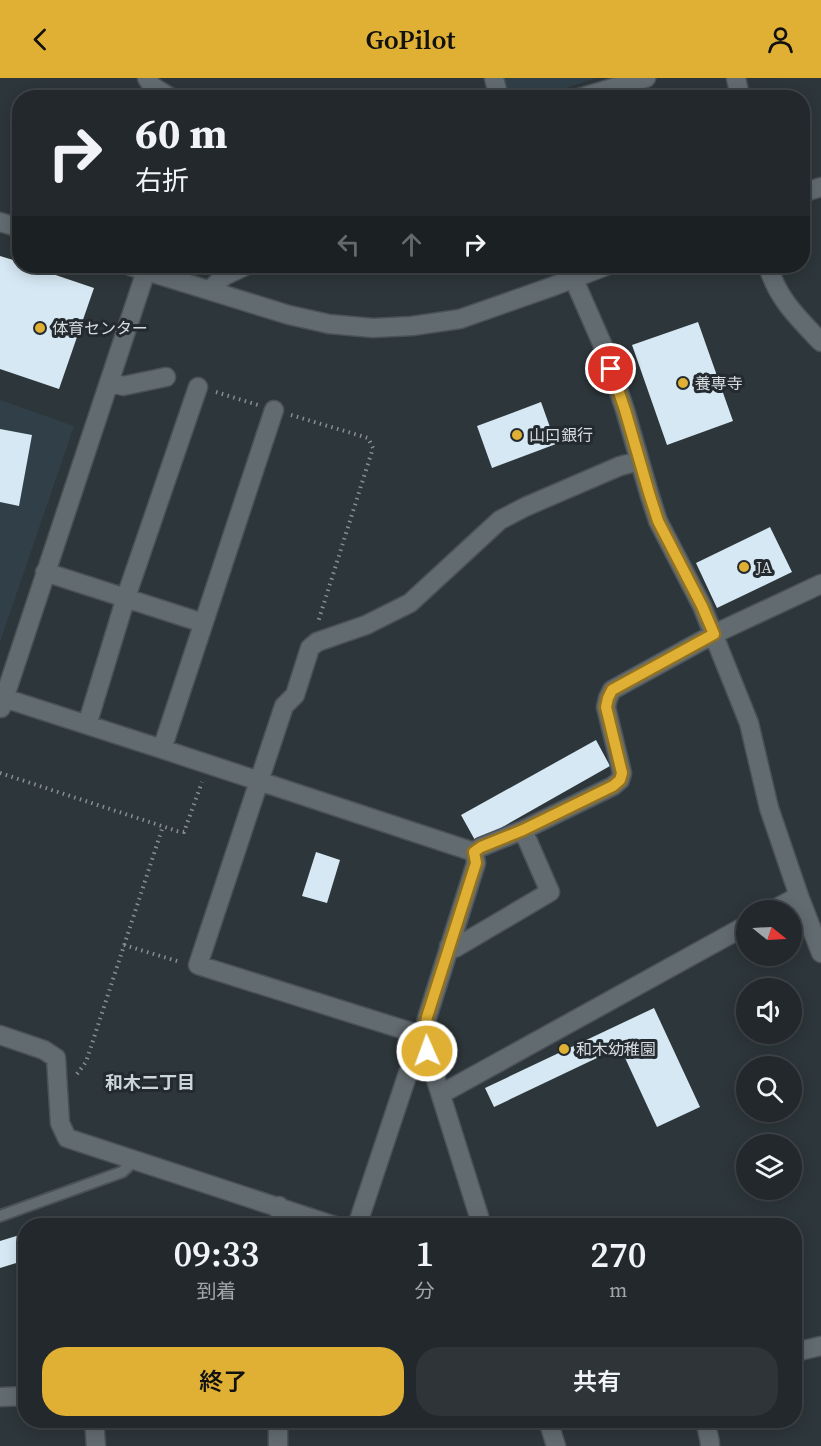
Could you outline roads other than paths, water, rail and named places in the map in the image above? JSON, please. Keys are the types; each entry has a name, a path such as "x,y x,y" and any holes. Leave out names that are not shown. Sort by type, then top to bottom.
{"street":[{"path":"147,78 152,86 158,90"},
{"path":"606,90 646,78"},
{"path":"137,273 109,382 2,704 87,725 474,852"},
{"path":"154,273 289,315 329,324 373,328 412,326 460,319 568,273"},
{"path":"210,290 230,273"},
{"path":"570,273 604,348 658,521 702,606 749,723 769,808 821,953"},
{"path":"770,273 788,307 821,342"},
{"path":"109,382 123,386 166,377"},
{"path":"87,725 126,597 198,387"},
{"path":"162,749 274,410"},
{"path":"425,1044 198,965 284,706 295,695 310,648 317,642 366,625 410,603 501,520 525,507 609,471 639,461"},
{"path":"45,572 203,623"},
{"path":"474,852 613,786 620,780 622,773 606,707 612,690 714,634 821,584"},
{"path":"449,946 455,948 550,892 523,830"},
{"path":"474,852 476,863 427,1017 425,1044 480,1218"},
{"path":"792,900 799,896"},
{"path":"441,1094 736,931"},
{"path":"0,1035 44,1050 56,1058 60,1123 67,1138 313,1218"},
{"path":"360,1218 408,1073 425,1044"},
{"path":"279,1206 280,1218"},
{"path":"802,1350 821,1346"},
{"path":"0,1397 18,1396"},
{"path":"95,1428 96,1446"},
{"path":"278,1428 278,1446"},
{"path":"550,1428 556,1446"},
{"path":"706,1428 710,1446"}],"lane":[{"path":"0,1216 122,1172 135,1160"}],"place":[{"name":"体育センター","path":"40,328"},
{"name":"養専寺","path":"683,383"},
{"name":"山口銀行","path":"517,435"},
{"name":"JA","path":"744,567"},
{"name":"和木幼稚園","path":"564,1049"}],"district":[{"name":"和木二丁目","path":"150,1082"}]}
